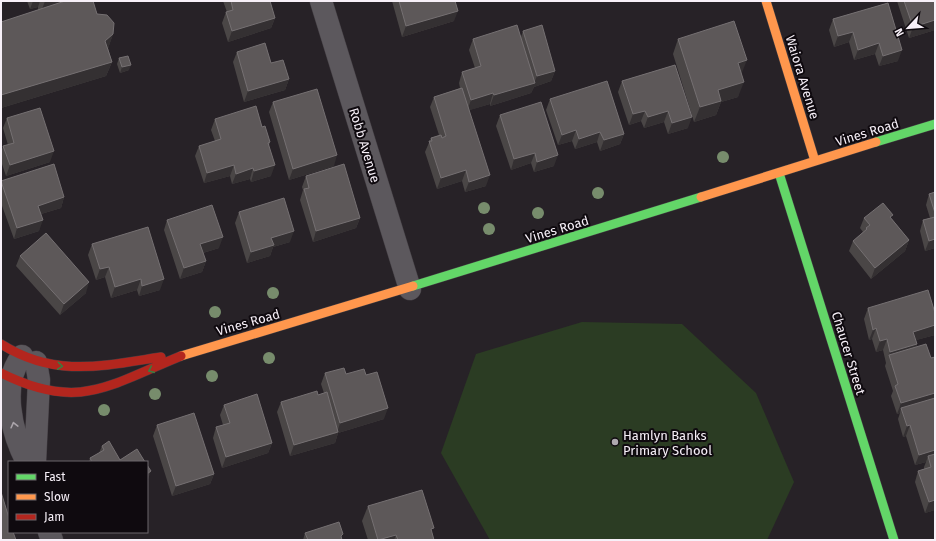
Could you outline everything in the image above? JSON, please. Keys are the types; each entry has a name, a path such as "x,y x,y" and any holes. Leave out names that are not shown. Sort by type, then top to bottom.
{"main road":[{"name":"Waiora Avenue","path":"766,1 815,161"},
{"name":"Vines Road","path":"6,376 39,388 72,392 101,389 186,354 410,289 935,124"},
{"name":"Chaucer Street","path":"779,173 894,540"},
{"path":"1,344 29,359"},
{"name":"Vines Road","path":"29,359 63,366 84,367 186,354"}],"street":[{"name":"Robb Avenue","path":"321,1 410,289"},
{"path":"26,461 18,444 12,418 6,376 14,367 29,359 39,388 35,461"}],"green space":[{"path":"582,322 682,324 756,393 794,482 767,540 490,540 441,453 476,354"}],"building":[{"path":"65,1 93,1 97,14 107,15 114,23 113,34 105,41 112,62 1,95 1,22"},
{"path":"231,1 270,1 275,18 232,31 226,12 233,10"},
{"path":"399,1 455,1 458,11 406,26"},
{"path":"904,1 935,1 935,20 913,27"},
{"path":"888,3 902,50 883,56 879,43 858,50 853,32 838,36 833,19"},
{"path":"734,21 747,60 738,63 744,82 718,90 721,101 700,107 678,39"},
{"path":"517,25 535,83 471,100 462,72 481,66 473,39"},
{"path":"542,25 555,71 537,76 523,31"},
{"path":"265,43 271,63 283,60 289,79 248,91 237,52"},
{"path":"128,56 131,65 122,67 119,58"},
{"path":"675,65 692,117 672,123 668,111 648,117 645,111 633,114 622,81"},
{"path":"607,81 624,134 604,140 600,132 579,139 576,130 562,135 550,99"},
{"path":"462,88 490,175 469,182 466,170 441,178 429,141 432,141 431,138 441,135 442,138 446,136 434,97"},
{"path":"317,89 337,155 293,169 273,102"},
{"path":"541,102 558,155 537,162 535,153 514,159 500,115"},
{"path":"256,106 262,127 265,126 270,142 268,143 275,165 254,171 253,168 236,174 234,165 207,173 199,146 221,139 215,119"},
{"path":"40,108 54,151 10,165 3,146 14,143 7,118"},
{"path":"54,164 64,197 38,206 43,220 17,228 1,181"},
{"path":"344,164 360,218 316,231 304,189 309,188 306,176"},
{"path":"935,192 935,213 929,194"},
{"path":"284,198 294,231 271,238 274,245 251,252 239,212"},
{"path":"883,203 893,215 890,217 909,240 875,268 853,241 870,225 864,218"},
{"path":"212,205 223,237 200,244 206,261 184,268 167,220"},
{"path":"935,217 935,239 929,241 923,220"},
{"path":"148,227 164,279 142,286 141,279 115,287 109,267 100,269 92,244"},
{"path":"46,233 89,282 64,304 20,256"},
{"path":"928,290 935,313 935,325 913,332 917,344 890,352 887,339 880,341 876,328 873,330 868,308"},
{"path":"926,344 931,358 935,357 935,393 901,403 895,386 898,384 889,355"},
{"path":"344,368 346,374 364,369 366,375 377,372 388,408 340,423 325,373"},
{"path":"317,391 318,395 327,392 338,432 294,445 281,402"},
{"path":"257,394 272,443 226,457 216,427 230,423 224,405"},
{"path":"935,398 935,450 919,455 910,425 907,426 901,408"},
{"path":"194,413 214,474 176,486 157,425"},
{"path":"109,441 120,460 137,449 144,461 92,461 90,458 104,450 102,446"},
{"path":"935,454 935,500 929,502 918,471 931,467 928,456"},
{"path":"148,466 151,471 148,473"},
{"path":"422,490 434,528 431,529 434,540 398,540 396,535 378,540 368,506"},
{"path":"1,492 8,515 8,533 13,533 16,540 1,540"},
{"path":"339,522 343,534 341,536 342,540 308,540 305,533"}],"traffic: fast":[{"path":"876,142 935,124"},
{"path":"779,173 894,540"},
{"path":"413,286 701,197"}],"traffic: slow":[{"path":"766,1 815,161"},
{"path":"701,197 876,142"},
{"path":"181,356 413,286"}],"traffic: jam":[{"path":"1,344 21,355 40,362 79,367 119,364 161,357"},
{"path":"1,373 28,385 52,391 73,392 93,390 113,384 181,356"}],"place":[{"name":"Hamlyn Banks Primary School","path":"615,442"}]}
